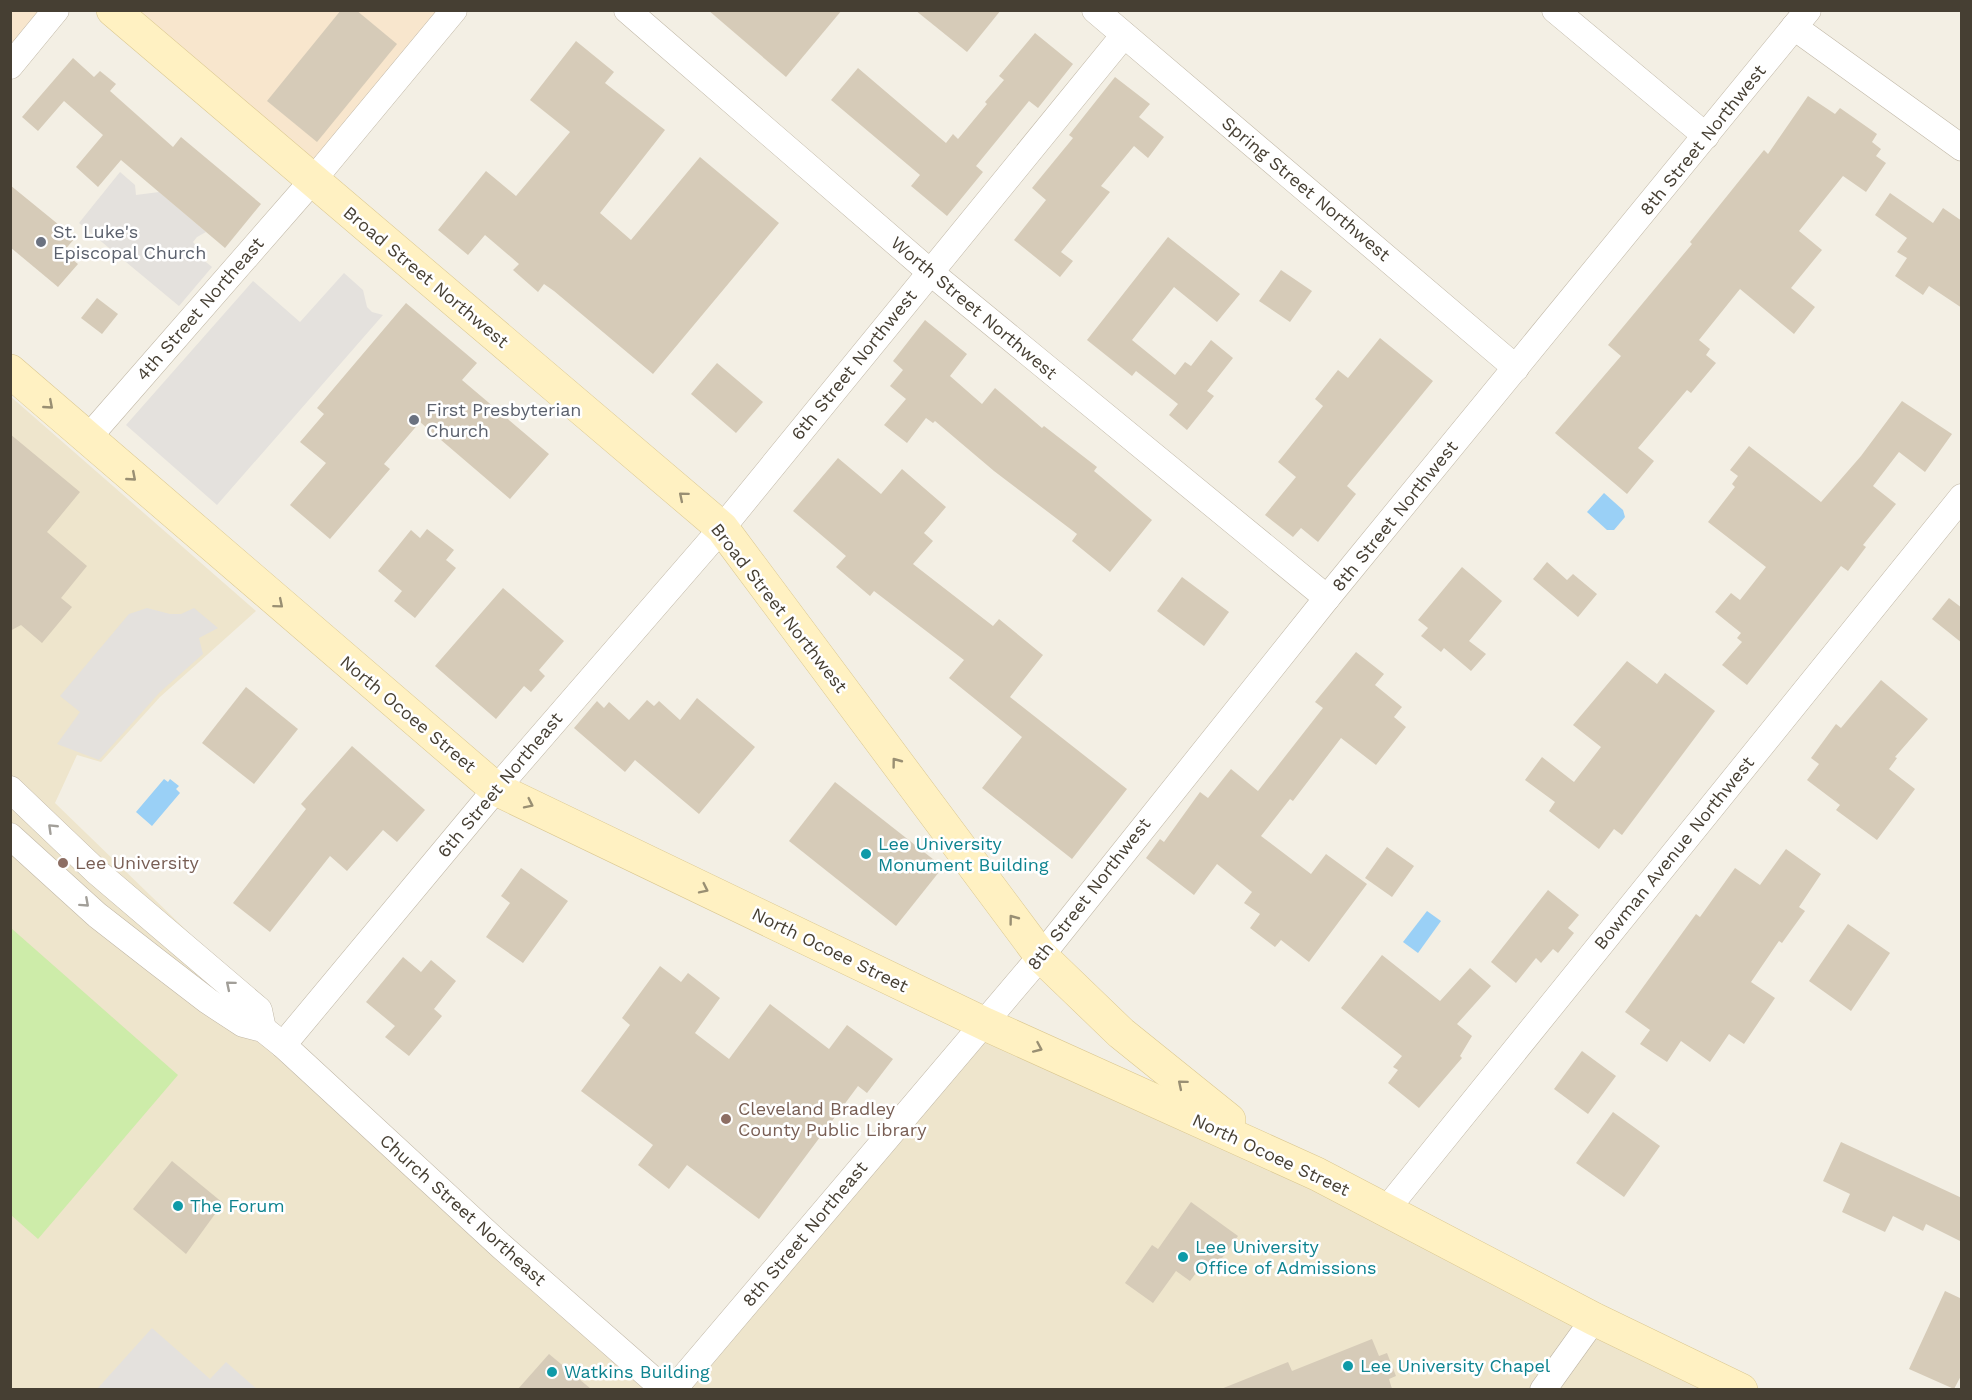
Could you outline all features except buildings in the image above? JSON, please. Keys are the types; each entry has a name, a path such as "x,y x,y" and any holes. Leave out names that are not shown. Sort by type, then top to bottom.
{"main road":[{"name":"Broad Street Northwest","path":"113,10 722,528 1041,956 1121,1033 1209,1106 1255,1138 1317,1174"},
{"name":"North Ocoee Street","path":"10,371 496,789 985,1024 1317,1174 1594,1319 1741,1389"}],"street":[{"path":"10,66 56,10"},
{"name":"4th Street Northeast","path":"87,439 313,180 454,10"},
{"name":"Worth Street Northwest","path":"627,10 930,272 1327,598"},
{"path":"1554,10 1706,136"},
{"path":"1801,19 1962,148"},
{"name":"8th Street Northwest","path":"985,1024 1327,598 1801,19"},
{"name":"6th Street Northwest","path":"722,528 930,272 1111,20"},
{"name":"Spring Street Northwest","path":"1111,20 1516,368"},
{"name":"Bowman Avenue Northwest","path":"1386,1210 1962,497"},
{"name":"6th Street Northeast","path":"273,1037 496,789 722,528"},
{"name":"Church Street Northeast","path":"10,789 97,872 260,1010 273,1037"},
{"name":"Church Street Northeast","path":"10,836 98,915 156,961 243,1024 273,1037 501,1246 665,1389"},
{"name":"8th Street Northeast","path":"673,1389 985,1024"},
{"path":"1543,1389 1594,1319"}],"shaded area":[{"path":"11,11 56,11 11,65"},
{"path":"113,11 454,11 313,180"},
{"path":"120,172 135,185 136,195 159,192 206,232 193,242 199,249 196,254 212,267 179,306 79,223"},
{"path":"344,273 363,290 367,307 372,312 383,315 217,505 126,425 253,281 300,322"},
{"name":"Lee University","path":"10,396 256,611 160,697 101,762 77,755 55,803 247,989 259,1010 665,1389 11,1389"},
{"path":"147,608 170,614 181,614 194,608 218,628 199,638 203,654 160,692 99,760 57,744 80,712 60,696 129,614"},
{"path":"985,1024 1734,1390 673,1390"},
{"path":"152,1328 210,1379 226,1362 257,1389 97,1389"}],"green space":[{"path":"11,928 178,1075 38,1239 11,1215"}],"water":[{"path":"1604,493 1623,510 1625,517 1614,530 1607,530 1587,512"},
{"path":"164,779 168,782 170,779 179,786 176,789 180,793 152,826 136,812"},
{"path":"1427,911 1441,921 1418,953 1403,942"}],"place":[{"name":"St. Luke's Episcopal Church","path":"41,242"},
{"name":"First Presbyterian Church","path":"414,420"},
{"name":"Lee University Monument Building","path":"866,854"},
{"name":"Lee University","path":"63,863"},
{"name":"Cleveland Bradley County Public Library","path":"726,1119"},
{"name":"The Forum","path":"178,1206"},
{"name":"Lee University Office of Admissions","path":"1183,1257"},
{"name":"Lee University Chapel","path":"1348,1366"},
{"name":"Watkins Building","path":"552,1372"}]}
